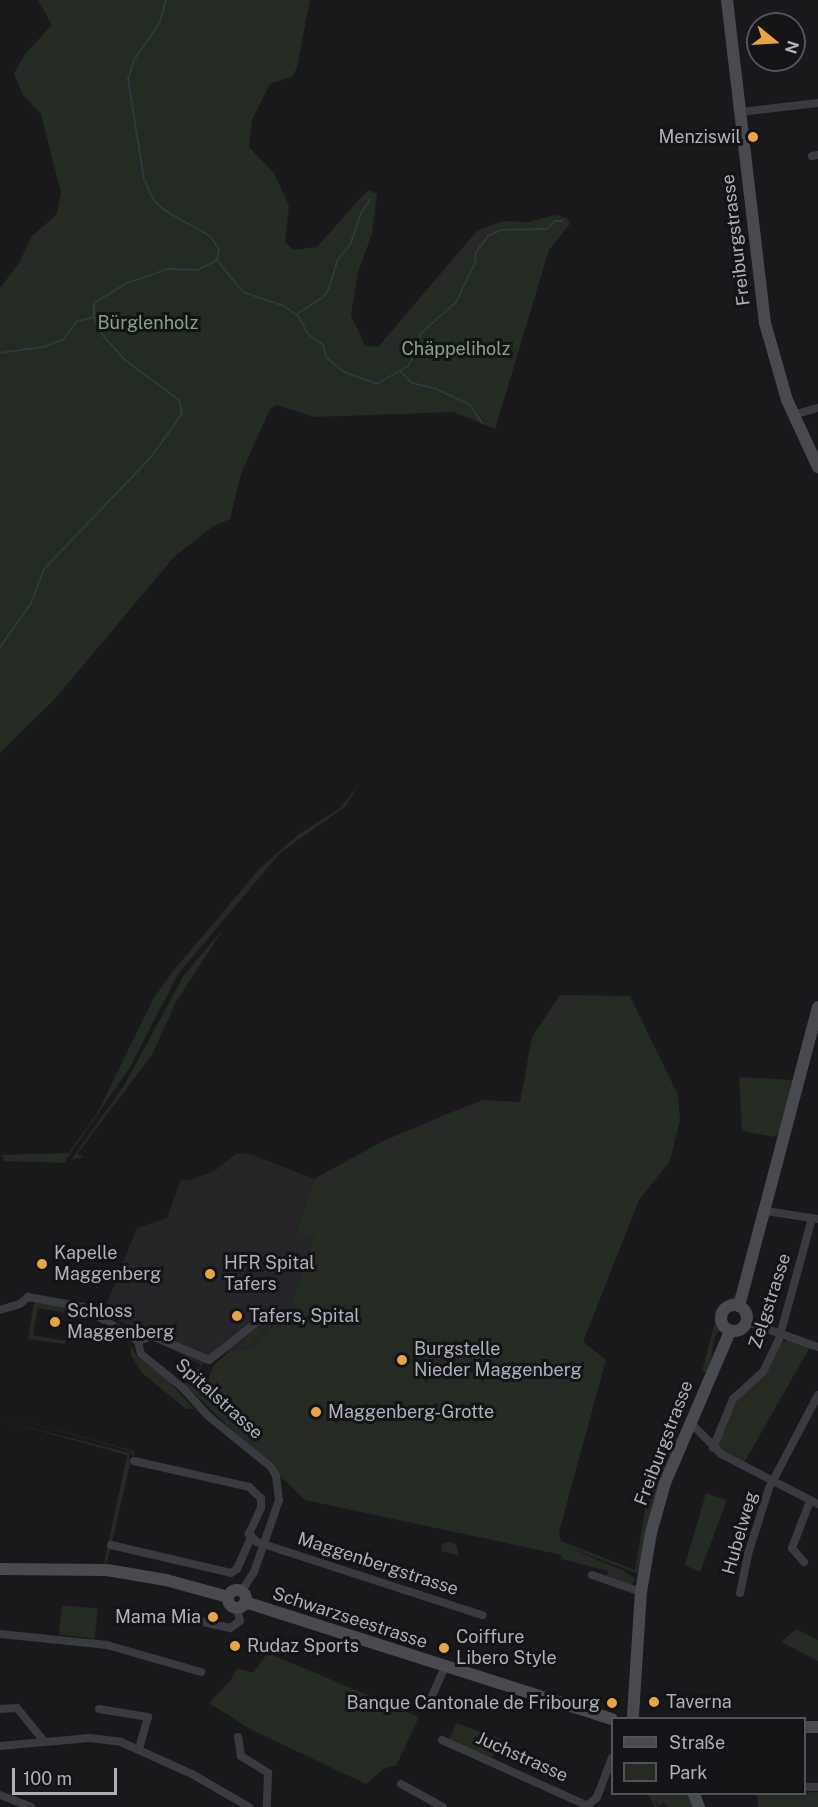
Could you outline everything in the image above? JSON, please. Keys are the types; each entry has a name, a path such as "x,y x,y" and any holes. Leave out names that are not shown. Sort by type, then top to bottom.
{"main road":[{"name":"Freiburgstrasse","path":"727,0 764,314 793,415 818,467"},
{"path":"730,1331 742,1329 747,1322 747,1314 739,1306 766,1211 818,1007"},
{"name":"Freiburgstrasse","path":"632,1717 641,1592 660,1499 690,1422 730,1331 723,1326 721,1314 730,1305 739,1306"},
{"path":"0,1569 42,1567 108,1570 166,1580 228,1597 231,1606 241,1601"},
{"name":"Schwarzseestrasse","path":"241,1601 611,1719"}],"street":[{"path":"740,112 818,103"},
{"path":"793,415 818,408"},
{"path":"766,1211 815,1218"},
{"name":"Zelgstrasse","path":"714,1448 734,1399 763,1372 781,1334 815,1218"},
{"name":"Spitalstrasse","path":"0,1310 20,1304 28,1297 61,1302 88,1310 138,1341 141,1354 274,1471 279,1500 241,1601"},
{"path":"138,1341 152,1336 209,1360 258,1321"},
{"path":"747,1322 818,1347"},
{"path":"773,1482 818,1395"},
{"name":"Hubelweg","path":"690,1422 714,1448 814,1503 792,1548 804,1562"},
{"path":"111,1545 231,1573 237,1569 251,1538 250,1531 261,1508 261,1498 249,1487 134,1461"},
{"name":"Hubelweg","path":"740,1593 748,1554 773,1482"},
{"name":"Maggenbergstrasse","path":"251,1538 263,1544 482,1615"},
{"path":"592,1575 641,1592"},
{"path":"199,1621 227,1629 240,1621 241,1601"},
{"path":"0,1634 107,1645 201,1672"},
{"name":"Schwarzseestrasse","path":"428,1705 445,1667"},
{"path":"0,1709 17,1708 42,1740"},
{"path":"99,1709 148,1717 140,1749"},
{"path":"238,1737 241,1756 268,1773 267,1807"},
{"path":"0,1746 42,1740 90,1738 121,1742 140,1749 249,1807"},
{"name":"Juchstrasse","path":"442,1740 587,1806 597,1797 611,1761"},
{"path":"401,1784 443,1807"},
{"path":"0,1795 31,1807"}],"shaded area":[{"name":"HFR Spital Tafers","path":"237,1153 253,1155 314,1179 296,1230 314,1236 286,1321 278,1319 253,1349 230,1351 201,1365 103,1312 137,1228 167,1218 181,1179 188,1181 216,1170"}],"green space":[{"name":"Bürglenholz","path":"38,0 310,0 297,67 293,76 270,84 252,120 249,147 274,173 289,206 285,243 294,250 317,247 363,195 370,190 377,194 372,234 358,272 351,315 365,346 378,347 477,231 503,221 529,222 555,215 567,218 570,224 549,250 495,429 454,412 314,417 277,405 270,409 241,474 230,519 212,527 174,557 54,700 0,753 0,288 19,263 32,236 57,214 61,193 41,114 23,95 14,74 25,54 52,25"},
{"path":"359,784 346,806 280,853 178,974 130,1067 64,1163 4,1161 2,1155 69,1153 99,1110 153,999 174,970 261,867 299,834 340,808"},
{"path":"224,928 176,1002 152,1055 77,1154 84,1157 71,1160 125,1084 184,975"},
{"path":"560,995 630,996 678,1095 680,1120 670,1161 639,1200 583,1342 606,1360 559,1532 561,1541 635,1570 645,1509 676,1435 677,1441 638,1574 561,1544 624,1571 636,1579 631,1585 606,1577 608,1571 562,1559 562,1555 305,1500 184,1384 201,1365 202,1377 215,1391 208,1380 214,1365 230,1351 253,1349 278,1319 286,1321 314,1237 296,1231 314,1179 381,1142 483,1100 520,1102 532,1037"},
{"path":"739,1077 794,1080 781,1132 774,1137 742,1131"},
{"path":"738,1293 733,1301 720,1312 720,1330 715,1336 709,1368 707,1373 702,1371 719,1308"},
{"path":"34,1302 71,1307 66,1313 38,1308 33,1335 66,1341 65,1344 28,1339"},
{"path":"261,1321 265,1325 250,1344 241,1345"},
{"path":"789,1339 810,1347 744,1463 721,1451 717,1444 735,1403 781,1343"},
{"path":"131,1345 137,1357 165,1377 194,1409 186,1409 142,1373 131,1355"},
{"path":"0,1414 134,1451 134,1458 130,1451"},
{"path":"0,1420 129,1453 130,1464 107,1563 104,1564 127,1455"},
{"path":"706,1493 727,1500 700,1572 685,1565"},
{"path":"443,1543 456,1544 459,1556 441,1551"},
{"path":"62,1605 98,1609 95,1639 59,1635"},
{"path":"796,1629 818,1640 818,1661 781,1642"},
{"path":"268,1653 419,1717 396,1766 385,1768 366,1784 250,1729 209,1703 231,1680 237,1668 253,1673"},
{"path":"456,1723 501,1739 491,1759 449,1740"},
{"path":"818,1792 818,1807 758,1807 757,1795 806,1795 806,1793"},
{"path":"649,1795 689,1795 693,1807 668,1807 664,1803 659,1806 656,1801 658,1807 654,1807"}],"waterway":[{"path":"0,647 31,603 44,569 151,457 182,414 179,400 125,360 101,333 94,317 94,303 127,283 168,269 198,270 217,260 219,249 210,236 164,210 153,199 144,179 128,79 134,60 160,22 166,0"},
{"path":"297,314 323,297 329,288 338,259 350,245 361,213 370,200"},
{"path":"217,260 243,292 284,306 298,316 308,334 323,345 326,357 344,372 377,384 408,366 419,346 420,334 456,302 475,263 476,252 488,236 501,230 547,229 555,221 562,221"},
{"path":"0,353 43,347 64,339 77,321 94,317"},
{"path":"400,371 412,383 434,388 470,405 482,423"}],"place":[{"name":"Menziswil","path":"753,137"},
{"name":"Kapelle Maggenberg","path":"42,1264"},
{"name":"HFR Spital Tafers","path":"210,1274"},
{"name":"Tafers, Spital","path":"237,1316"},
{"name":"Schloss Maggenberg","path":"55,1322"},
{"name":"Burgstelle Nieder Maggenberg","path":"402,1360"},
{"name":"Maggenberg-Grotte","path":"316,1412"},
{"name":"Mama Mia","path":"213,1617"},
{"name":"Rudaz Sports","path":"235,1646"},
{"name":"Coiffure Libero Style","path":"444,1648"},
{"name":"Taverna","path":"654,1702"},
{"name":"Banque Cantonale de Fribourg","path":"612,1703"}],"park label":[{"name":"Chäppeliholz","path":"456,349"}]}
